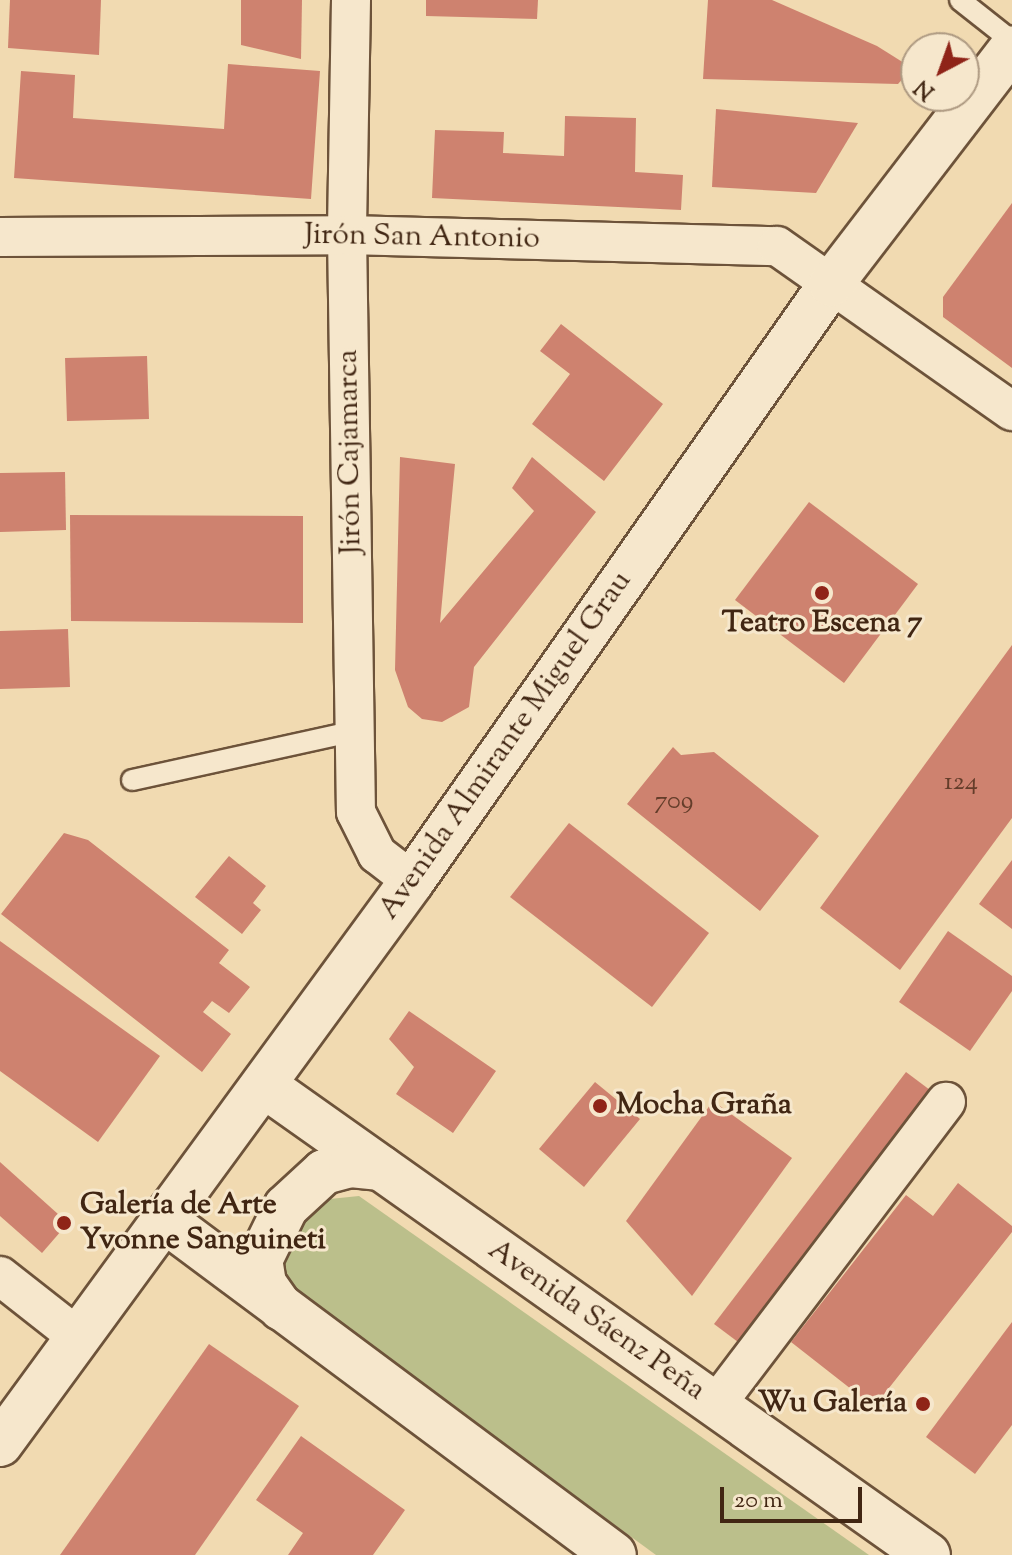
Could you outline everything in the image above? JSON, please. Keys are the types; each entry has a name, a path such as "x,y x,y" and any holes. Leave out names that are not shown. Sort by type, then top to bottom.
{"main road":[{"name":"Avenida Almirante Miguel Grau","path":"0,1444 167,1222 412,881 831,284 1012,48"},
{"name":"Avenida Sáenz Peña","path":"265,1086 928,1555"},
{"path":"281,1308 264,1284 260,1260 286,1207 324,1172 351,1165 381,1168"},
{"path":"167,1222 614,1555"}],"street":[{"name":"Jirón Cajamarca","path":"351,0 347,235 356,812 377,854 412,881"},
{"name":"Jirón San Antonio","path":"0,237 347,235 777,246 1012,411"},
{"path":"715,1406 946,1102"},
{"path":"0,1276 79,1338"}],"lane":[{"path":"960,0 1012,41"},
{"path":"132,780 355,731"}],"green space":[{"path":"359,1196 869,1555 656,1555 284,1283 283,1242 320,1200"}],"building":[{"path":"10,0 101,0 99,55 8,48"},
{"path":"241,0 302,0 301,59 241,45"},
{"path":"426,0 538,0 537,19 426,16"},
{"path":"708,0 772,0 877,46 900,60 898,84 703,79"},
{"path":"228,64 320,71 311,199 14,178 21,71 75,75 73,118 224,129"},
{"path":"716,109 858,123 816,193 712,187"},
{"path":"565,116 636,118 635,172 683,175 681,210 432,198 435,130 504,132 503,153 564,156"},
{"path":"1012,203 1012,368 943,317 943,297"},
{"path":"561,324 663,404 604,481 532,424 570,374 540,351"},
{"path":"147,356 149,419 67,421 65,358"},
{"path":"400,457 455,464 440,623 534,511 512,488 532,457 596,512 474,667 469,707 442,722 422,719 408,707 395,670"},
{"path":"65,472 66,530 0,532 0,473"},
{"path":"809,502 918,584 844,683 735,600"},
{"path":"70,515 303,516 303,623 71,621"},
{"path":"68,629 70,687 0,689 0,631"},
{"path":"1012,645 1012,818 900,970 820,908"},
{"path":"673,747 681,755 714,752 819,836 760,911 627,804"},
{"path":"569,823 709,933 652,1007 510,897"},
{"path":"64,833 88,840 229,950 219,963 250,987 229,1013 212,1001 203,1012 231,1034 202,1072 1,914"},
{"path":"229,856 266,886 253,903 261,910 242,934 195,897"},
{"path":"1012,860 1012,929 979,904"},
{"path":"948,931 1012,976 1012,991 970,1051 899,1002"},
{"path":"0,941 160,1056 98,1142 0,1071"},
{"path":"409,1011 496,1071 453,1133 396,1094 414,1067 389,1039"},
{"path":"906,1072 934,1093 742,1345 714,1324"},
{"path":"595,1082 640,1119 584,1187 539,1149"},
{"path":"713,1101 792,1158 692,1296 626,1221"},
{"path":"0,1162 68,1223 42,1253 0,1216"},
{"path":"958,1183 1012,1226 1012,1232 874,1407 791,1342 906,1195 933,1216"},
{"path":"1012,1322 1012,1425 975,1474 926,1437"},
{"path":"209,1344 299,1406 195,1555 60,1555"},
{"path":"301,1436 405,1510 373,1555 288,1555 303,1533 256,1500"}],"place":[{"name":"Teatro Escena 7","path":"822,593"},
{"name":"Mocha Graña","path":"600,1106"},
{"name":"Galería de Arte Yvonne Sanguineti","path":"64,1223"},
{"name":"Wu Galería","path":"923,1404"}]}
